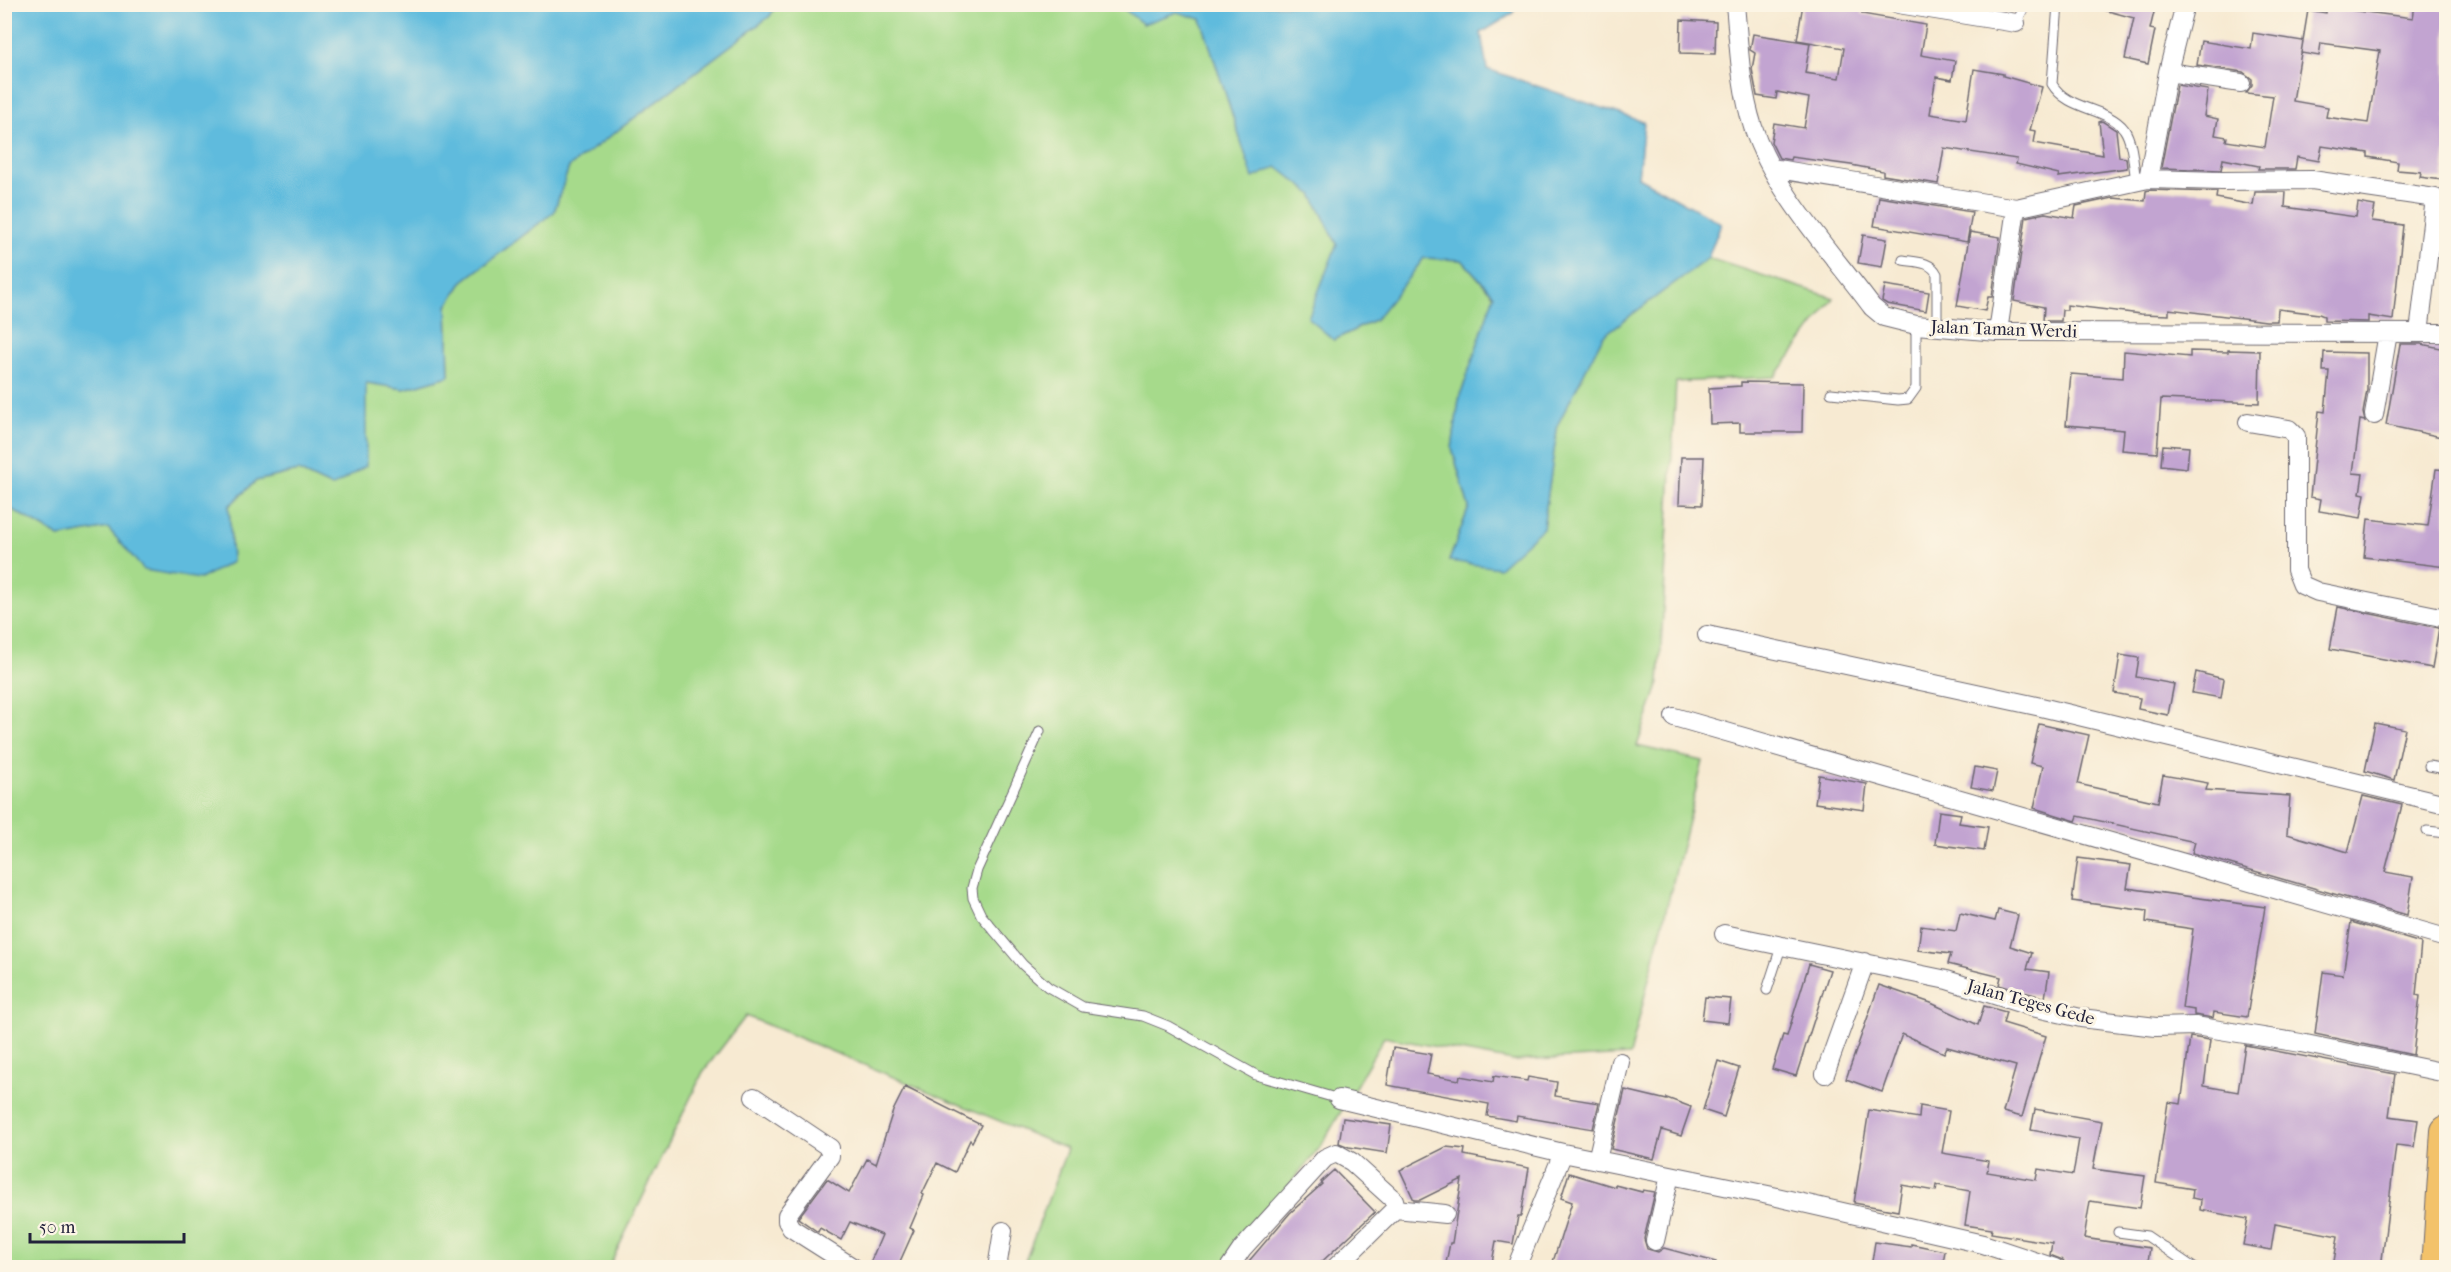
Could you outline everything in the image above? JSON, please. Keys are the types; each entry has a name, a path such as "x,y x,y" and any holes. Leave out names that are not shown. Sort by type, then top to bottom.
{"highway":[{"path":"2437,1268 2446,1131"}],"street":[{"name":"Jalan Taman Werdi","path":"1735,4 1742,84 1754,130 1772,168 1797,208 1874,309 1884,317 1916,325 1998,332 2446,333"},
{"path":"1898,4 2016,23"},
{"path":"2142,179 2186,4"},
{"path":"2168,72 2241,83"},
{"path":"1772,168 2016,208 2142,179 2312,180 2441,198 2419,333"},
{"path":"1998,332 2016,208"},
{"path":"2374,415 2388,333"},
{"path":"2248,423 2289,429 2296,436 2296,570 2302,585 2318,592 2446,618"},
{"path":"1707,635 2041,707 2446,804"},
{"path":"1674,717 2446,938"},
{"name":"Jalan Teges Gede","path":"1724,934 1782,944 1947,980 2032,1007 2081,1018 2156,1027 2195,1026 2301,1042 2446,1073"},
{"path":"1825,1074 1865,962"},
{"path":"1597,1160 1620,1062"},
{"path":"754,1097 830,1148 831,1156 787,1215 787,1221 791,1228 854,1268"},
{"path":"1339,1099 1563,1153 1983,1244 2055,1268"},
{"path":"1516,1268 1563,1153"},
{"path":"1229,1268 1242,1249 1325,1158 1332,1154 1340,1154 1353,1162 1394,1200 1396,1209"},
{"path":"1655,1241 1670,1175"},
{"path":"1335,1268 1396,1209 1445,1214"},
{"path":"997,1268 1003,1231"}],"lane":[{"path":"2016,23 2026,4"},
{"path":"2058,4 2052,84 2058,94 2066,99 2111,119 2124,128 2142,179"},
{"path":"1903,260 1930,265 1934,268 1937,274 1937,327"},
{"path":"1831,393 1908,399 1916,388 1916,325"},
{"path":"1040,731 977,870 972,888 973,898 981,915 1007,948 1048,987 1077,1005 1155,1020 1182,1032 1256,1076 1339,1099"},
{"path":"2429,766 2446,769"},
{"path":"2427,831 2446,833"},
{"path":"1767,990 1782,944"},
{"path":"2118,1232 2147,1236 2194,1268"}],"green space":[{"path":"1119,4 1143,24 1177,11 1201,19 1253,177 1277,166 1312,194 1337,244 1334,340 1375,320 1424,258 1462,260 1494,296 1459,400 1452,449 1469,507 1449,561 1543,528 1558,423 1603,336 1708,258 1834,298 1775,377 1676,382 1659,683 1637,746 1703,761 1630,1055 1513,1061 1384,1037 1321,1146 1223,1267 1023,1267 1067,1149 746,1016 703,1072 609,1267 5,1268 5,510 13,510 59,537 108,528 145,570 232,562 229,506 256,481 298,471 332,487 366,382 404,389 449,376 447,306 463,281 554,212 569,167 770,16 776,5"}],"water":[{"path":"5,4 776,5 770,16 569,167 554,212 463,281 447,306 449,376 404,389 366,383 366,466 332,487 298,471 256,481 229,506 232,562 200,579 144,570 108,528 59,537 13,510 5,510"},
{"path":"1119,5 1517,5 1512,14 1481,33 1487,69 1644,122 1638,177 1721,223 1708,258 1603,336 1558,424 1543,528 1499,568 1449,561 1469,507 1452,449 1459,400 1494,295 1462,260 1424,258 1376,319 1334,340 1308,318 1337,244 1312,194 1277,167 1253,178 1201,19 1177,12 1143,24"}],"building":[{"path":"1803,4 1864,4 1862,14 1926,25 1921,55 1955,61 1952,80 1936,77 1930,114 1966,120 1974,69 2003,74 2003,76 2042,87 2030,130 2036,131 2034,143 2103,155 2099,122 2102,121 2116,130 2119,157 2126,158 2127,168 2058,177 2059,174 2016,164 2017,159 1944,148 1938,184 1883,175 1883,171 1851,165 1791,157 1790,160 1779,158 1771,142 1774,123 1804,128 1809,98 1777,92 1776,99 1757,96 1752,69 1755,53 1750,50 1753,34 1810,43 1805,73 1839,78 1844,48 1797,40"},
{"path":"2104,4 2156,4 2150,29 2155,30 2148,64 2125,59 2134,18 2104,10"},
{"path":"2327,4 2351,4 2350,10 2413,18 2415,5 2446,10 2446,151 2442,180 2420,177 2421,172 2397,170 2398,162 2368,157 2368,153 2322,146 2319,161 2297,157 2295,169 2258,169 2259,166 2223,159 2221,170 2161,168 2177,85 2208,90 2204,116 2218,119 2215,135 2227,137 2226,141 2265,147 2273,96 2246,93 2252,85 2252,79 2243,72 2197,65 2201,41 2251,49 2253,33 2303,41 2308,10 2326,13"},
{"path":"1681,20 1716,22 1715,54 1680,53"},
{"path":"2146,191 2217,192 2216,198 2253,205 2255,192 2286,192 2285,207 2356,217 2358,203 2375,206 2372,221 2403,225 2393,320 2368,316 2368,322 2324,321 2324,316 2319,314 2278,309 2277,321 2266,321 2169,309 2169,315 2141,314 2067,305 2067,310 2062,310 2061,321 2043,321 2044,307 2014,301 2026,217 2045,213 2074,218 2076,206 2113,198 2145,201"},
{"path":"1879,197 1972,212 1967,242 1874,226"},
{"path":"1970,232 2000,237 1992,297 1988,297 1985,311 1957,306"},
{"path":"1863,235 1887,239 1882,267 1858,263"},
{"path":"1885,285 1929,292 1926,311 1887,304 1882,301"},
{"path":"2400,344 2421,344 2446,349 2446,438 2386,425"},
{"path":"2228,350 2260,351 2259,403 2161,399 2157,453 2122,450 2124,430 2066,425 2071,374 2123,378 2124,351 2190,357 2190,351 2228,352"},
{"path":"2324,352 2367,353 2367,390 2363,413 2365,421 2360,420 2353,473 2363,474 2360,493 2365,494 2361,518 2319,511 2321,499 2310,497 2319,411 2325,412 2329,371 2323,371"},
{"path":"1741,382 1803,383 1802,432 1740,432 1740,423 1710,424 1709,388 1741,386"},
{"path":"2163,445 2189,447 2187,468 2161,465"},
{"path":"1681,457 1704,457 1702,505 1679,504"},
{"path":"2436,469 2446,470 2446,567 2364,557 2368,519 2428,526"},
{"path":"2338,607 2439,628 2432,668 2330,649"},
{"path":"2120,655 2139,658 2136,677 2174,684 2168,715 2138,709 2140,698 2114,693"},
{"path":"2196,672 2224,679 2221,698 2192,693"},
{"path":"2375,723 2405,729 2394,780 2365,771"},
{"path":"2039,724 2089,735 2078,784 2158,802 2163,775 2208,783 2206,790 2290,796 2287,834 2348,852 2363,796 2402,805 2385,872 2413,877 2407,915 2192,853 2195,842 2078,816 2076,821 2034,808 2043,766 2030,763"},
{"path":"1975,767 1997,771 1993,791 1971,787"},
{"path":"1819,775 1867,784 1864,810 1815,803"},
{"path":"1939,811 1961,814 1959,823 1988,827 1984,851 1935,844"},
{"path":"2078,858 2131,865 2127,888 2265,907 2247,1017 2214,1012 2213,1018 2194,1015 2194,1010 2182,1008 2193,929 2146,922 2147,911 2072,901"},
{"path":"1998,910 2018,915 2010,946 2032,953 2027,969 2049,972 2045,998 1999,985 2001,977 1948,964 1951,954 1918,950 1921,926 1956,931 1960,913 1995,921"},
{"path":"2351,922 2421,943 2416,995 2420,996 2413,1055 2315,1034 2323,972 2343,975"},
{"path":"1809,964 1830,970 1796,1076 1772,1069 1783,1035 1787,1036"},
{"path":"1879,985 1931,1003 1978,1025 1984,1006 2006,1012 2003,1023 2046,1036 2022,1117 2003,1112 2016,1066 1947,1047 1944,1053 1902,1034 1882,1092 1846,1079"},
{"path":"1705,997 1731,999 1728,1023 1702,1020"},
{"path":"2190,1037 2210,1040 2204,1086 2238,1092 2245,1045 2395,1074 2389,1116 2418,1120 2414,1147 2396,1145 2381,1268 2333,1268 2338,1236 2275,1224 2271,1250 2243,1245 2248,1219 2200,1210 2201,1200 2192,1198 2193,1189 2156,1183 2168,1102 2181,1104"},
{"path":"1393,1048 1431,1054 1427,1074 1459,1080 1460,1076 1493,1082 1494,1076 1527,1081 1528,1077 1557,1082 1555,1096 1599,1103 1593,1129 1517,1116 1516,1121 1487,1116 1489,1104 1387,1085"},
{"path":"1718,1061 1739,1068 1724,1117 1703,1110"},
{"path":"905,1087 981,1125 972,1142 970,1140 955,1172 937,1163 922,1194 924,1195 910,1228 914,1230 897,1268 879,1268 870,1263 882,1235 850,1222 841,1240 820,1228 818,1232 798,1218 827,1179 849,1193 867,1159 876,1164 893,1111"},
{"path":"1625,1090 1667,1100 1667,1098 1691,1107 1681,1136 1662,1130 1654,1159 1611,1149"},
{"path":"1920,1106 1949,1111 1942,1153 1989,1161 1987,1172 2036,1180 2038,1169 2073,1175 2079,1139 2031,1130 2035,1109 2102,1121 2093,1169 2145,1176 2140,1208 2090,1201 2084,1238 2150,1248 2147,1268 2119,1268 2086,1263 2085,1268 2066,1265 2063,1260 2050,1255 2052,1243 1991,1233 1992,1229 1965,1225 1970,1191 1937,1185 1936,1191 1902,1185 1898,1211 1854,1203 1869,1110 1919,1118"},
{"path":"1343,1118 1391,1125 1387,1153 1349,1147 1339,1143"},
{"path":"1446,1147 1465,1149 1464,1155 1529,1168 1521,1216 1518,1216 1513,1244 1496,1241 1491,1268 1445,1268 1450,1243 1452,1243 1462,1179 1420,1200 1414,1200 1400,1170"},
{"path":"1334,1170 1375,1212 1315,1268 1243,1268 1290,1213"},
{"path":"1569,1173 1615,1187 1615,1185 1642,1192 1643,1190 1655,1192 1644,1239 1647,1249 1658,1252 1664,1248 1716,1262 1715,1268 1551,1268 1572,1202 1561,1198"},
{"path":"1875,1242 1911,1247 1911,1244 1945,1251 1942,1268 1871,1268"}]}
